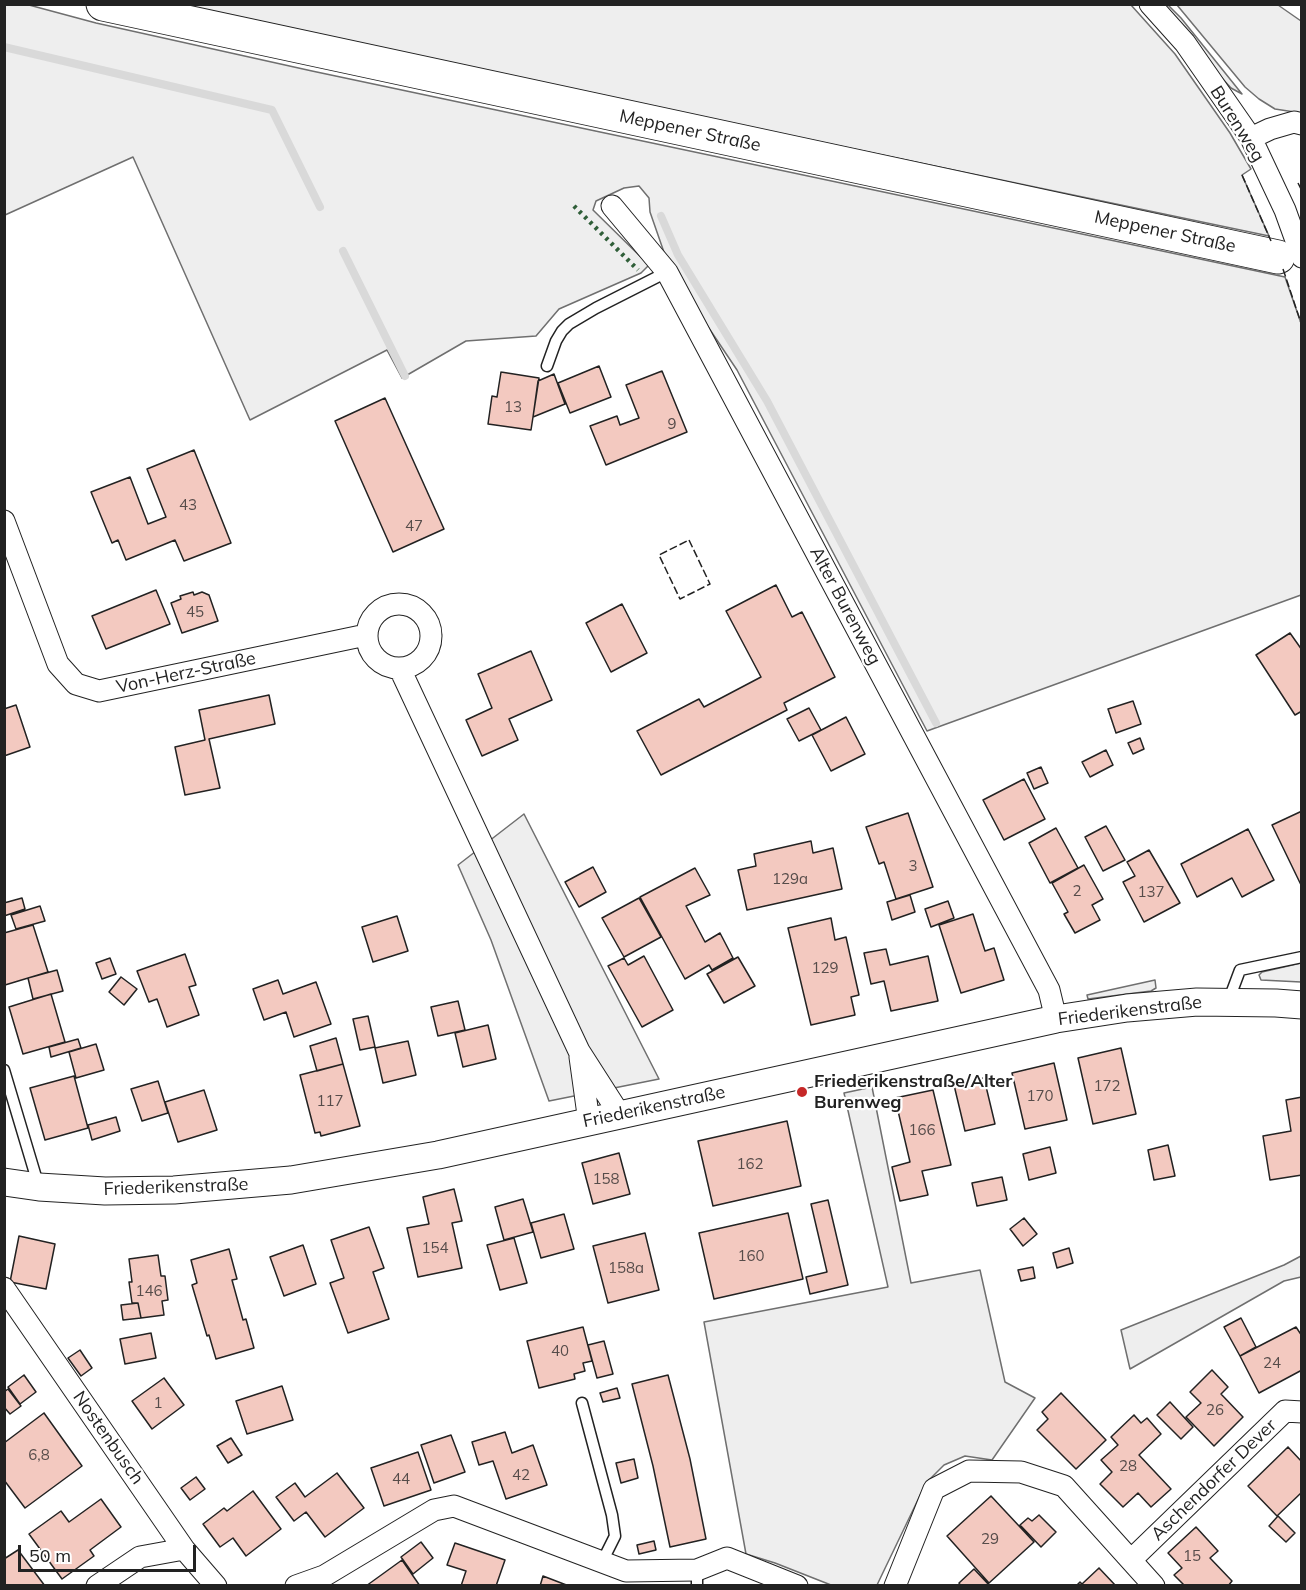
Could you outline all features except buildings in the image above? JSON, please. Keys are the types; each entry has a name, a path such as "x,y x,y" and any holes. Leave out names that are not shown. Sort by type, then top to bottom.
{"main road":[{"name":"Meppener Straße","path":"103,4 1290,257"}],"street":[{"name":"Burenweg","path":"1150,4 1185,43 1251,138 1285,210 1290,257"},
{"path":"1251,138 1286,124 1294,122 1302,124"},
{"name":"Alter Burenweg","path":"612,206 668,272 1049,990 1056,1019"},
{"name":"Von-Herz-Straße","path":"4,521 58,664 76,684 99,692 366,635"},
{"path":"404,603 423,613 432,633 431,644 420,661 410,667 400,669 380,662 373,655 366,635 374,615 382,608 404,603"},
{"path":"400,669 579,1051 620,1115"},
{"name":"Friederikenstraße","path":"4,1182 39,1187 105,1191 174,1190 291,1180 438,1155 1056,1019 1127,1008 1197,1002 1302,1005"},
{"path":"579,1051 589,1122"},
{"name":"Nostenbusch","path":"4,1288 184,1549 216,1586"},
{"name":"Aschendorfer Dever","path":"1131,1560 1285,1411 1302,1412"},
{"path":"895,1586 934,1489 969,1472 1021,1472 1064,1486 1154,1586"},
{"path":"296,1586 324,1576 434,1510 454,1506 626,1570 697,1578 727,1558 797,1586"},
{"path":"97,1586 140,1557 184,1549"}],"lane":[{"path":"547,366 556,340 569,324 668,272"},
{"path":"1228,1002 1240,970 1302,957"},
{"path":"4,1070 39,1187"},
{"path":"582,1403 612,1515 615,1536 602,1562"}],"shaded area":[{"path":"5,5 29,5 96,23 312,71 1285,277 1302,326 1301,595 927,731 737,370 682,288 666,258 650,212 649,198 639,186 624,188 596,201 593,210 649,265 641,273 559,309 536,336 466,341 402,378 387,350 250,420 133,157 5,215"},
{"path":"165,5 1131,5 1175,54 1230,133 1251,169 1242,175 1269,236"},
{"path":"1161,5 1168,5 1181,18 1242,94 1231,88 1220,76"},
{"path":"1177,5 1278,5 1301,21 1301,113 1275,109 1245,87"},
{"path":"524,814 659,1079 549,1101 491,940 458,865"},
{"path":"1301,963 1301,982 1261,980 1259,975 1262,972"},
{"path":"1155,980 1156,988 1151,991 1088,999 1087,995"},
{"path":"872,1087 911,1283 980,1270 1005,1382 1035,1398 992,1460 965,1456 944,1465 926,1483 877,1585 831,1585 746,1554 704,1322 888,1287 844,1093"},
{"path":"1301,1256 1301,1277 1284,1281 1130,1369 1121,1330 1284,1265"}],"waterway":[{"path":"4,47 272,110 320,207"},
{"path":"661,216 678,255 767,401 936,723"},
{"path":"343,251 405,376"}],"hedge":[{"path":"574,206 638,270"}],"fence":[{"path":"1242,175 1271,241"},
{"path":"1298,183 1302,191"},
{"path":"1283,269 1302,326"},
{"path":"689,540 710,584 680,599 659,555 689,540"}],"place":[{"name":"Friederikenstraße/Alter Burenweg","path":"802,1092"}]}
